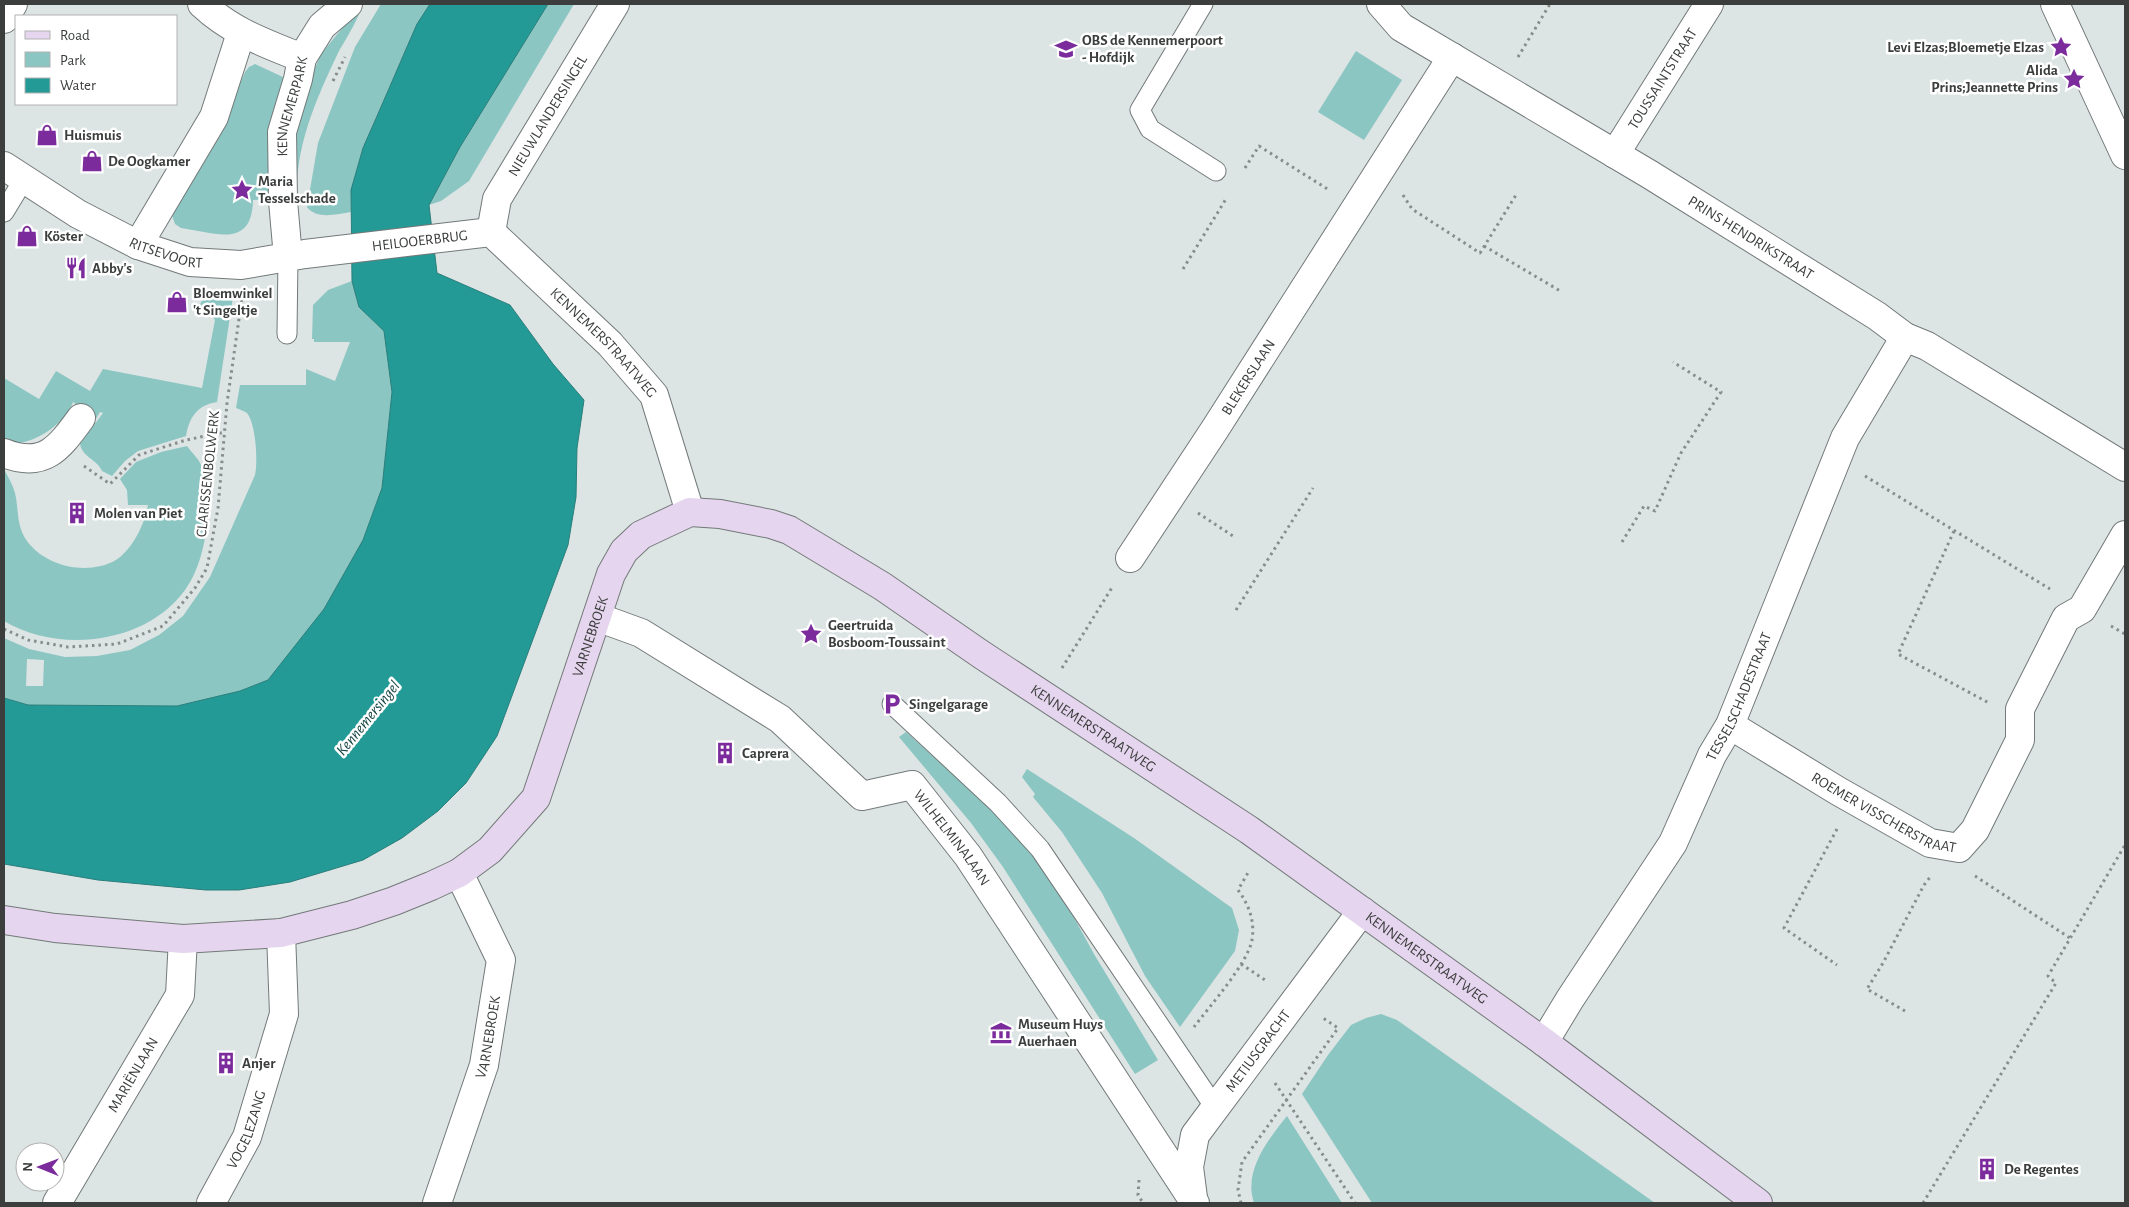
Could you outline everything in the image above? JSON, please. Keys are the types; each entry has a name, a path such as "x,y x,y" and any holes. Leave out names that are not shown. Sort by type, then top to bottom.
{"main road":[{"name":"VARNEBROEK","path":"459,873 490,850 536,798 611,574 624,551 641,535 690,512"},
{"name":"KENNEMERSTRAATWEG","path":"690,512 720,514 771,524 789,530 882,586 1044,696 1266,842 1544,1042 1758,1203"},
{"path":"4,920 55,928 182,939 281,933 352,915 394,901 459,873"}],"street":[{"path":"4,19 14,4"},
{"path":"202,4 216,17 241,33 302,58"},
{"name":"KENNEMERPARK","path":"288,257 283,202 282,132 298,80 302,58 322,26 348,4"},
{"name":"NIEUWLANDERSINGEL","path":"491,232 497,199 615,4"},
{"name":"PRINS HENDRIKSTRAAT","path":"1381,4 1401,27 1615,154 1877,316 1905,337 1927,346 2125,467"},
{"name":"TOUSSAINTSTRAAT","path":"1615,154 1709,4"},
{"path":"2055,4 2125,156"},
{"path":"138,245 214,117 241,33"},
{"name":"BLEKERSLAAN","path":"1130,558 1357,208 1452,57"},
{"name":"RITSEVOORT","path":"14,173 78,214 138,245 190,262 241,265 349,249"},
{"name":"HEILOOERBRUG","path":"349,249 491,232"},
{"name":"KENNEMERSTRAATWEG","path":"491,232 610,344 654,395 690,512"},
{"name":"TESSELSCHADESTRAAT","path":"1544,1042 1570,998 1673,843 1712,755 1730,725 1845,438 1905,337"},
{"path":"4,453 33,460 48,453 64,441 81,418"},
{"name":"ROEMER VISSCHERSTRAAT","path":"1730,725 1851,799 1962,859 2020,740 2020,709 2066,618 2082,608 2125,535"},
{"name":"WILHELMINALAAN","path":"597,617 641,633 780,718 862,796 912,785 968,856 1194,1203"},
{"name":"VARNEBROEK","path":"437,1203 484,1065 501,960 459,873"},
{"name":"METIUSGRACHT","path":"1194,1203 1189,1167 1195,1135 1362,911"},
{"name":"VOGELEZANG","path":"211,1203 248,1137 284,1014 281,933"},
{"name":"MARIËNLAAN","path":"57,1203 180,995 182,939"}],"lane":[{"path":"1203,4 1140,110 1150,129 1216,171"},
{"path":"4,212 14,173"},
{"path":"287,334 288,257"},
{"path":"892,704 998,803 1040,849 1216,1109"}],"path":[{"path":"1516,60 1550,4"},
{"path":"331,86 348,50"},
{"path":"1244,170 1259,146 1357,208"},
{"path":"1385,163 1412,209 1480,254 1516,195"},
{"path":"1183,268 1229,195"},
{"path":"1484,246 1562,292"},
{"name":"CLARISSENBOLWERK","path":"4,629 28,640 68,647 118,644 163,626 196,588 207,568 218,508 225,432 243,293 241,265"},
{"path":"1622,542 1644,506 1655,511 1681,453 1721,392 1673,362"},
{"path":"82,465 110,484 139,455 186,440 225,432"},
{"path":"1836,458 2082,608"},
{"path":"1236,610 1313,488"},
{"path":"1171,496 1233,536"},
{"path":"1954,531 1898,654 2020,719"},
{"path":"1044,696 1130,558"},
{"path":"1837,965 1784,928 1851,799"},
{"path":"1241,964 1252,942 1252,916 1245,899 1238,890 1266,842"},
{"path":"1923,1203 2056,983 2048,976 2125,845"},
{"path":"1905,1012 1867,990 1924,886 1932,875 1962,859 2070,938"},
{"path":"1241,1203 1238,1190 1242,1162 1287,1101 1355,1203"}],"green space":[{"path":"362,4 356,21 322,87 308,124 299,162 297,202 293,201 293,134 311,77 321,54"},
{"path":"381,4 430,4 408,45 364,148 355,180 351,212 334,215 316,214 307,207 318,143 355,47"},
{"path":"548,4 574,4 469,181 441,201 429,205 460,147"},
{"path":"1356,51 1402,80 1364,140 1318,112"},
{"path":"255,64 285,78 269,131 268,199 253,200 251,215 246,226 239,232 219,234 181,228 175,224 170,209 226,116 245,72"},
{"path":"352,281 359,307 384,331 392,392 382,488 363,540 324,609 288,657 268,680 240,691 177,706 28,705 4,698 4,638 29,649 65,657 97,656 130,650 159,635 183,616 210,577 255,475 256,453 250,418 247,413 236,408 240,385 306,385 306,369 335,381 350,342 314,342 314,339 312,339 313,305 328,290","holes":["27,659 44,660 43,686 26,686"]},
{"path":"208,291 227,292 227,296 233,297 217,402 204,406 195,413 189,424 186,436 138,451 125,461 112,476 102,471 87,456 80,444 103,413 100,412 96,419 73,402 65,416 42,435 24,442 4,441 4,378 39,399 56,371 90,391 103,369 202,388 215,320 212,316 215,316 217,310 199,306"},
{"path":"187,446 199,460 203,470 203,490 205,499 209,502 207,525 203,548 196,570 185,590 168,608 148,622 125,632 100,638 75,640 50,638 26,631 4,621 4,469 14,490 21,530 35,550 56,563 81,568 93,567 105,565 116,560 128,549 141,527 146,512 148,505 128,505 127,490 120,479 136,462 161,452"},
{"path":"906,732 1011,827 1055,883 1094,954 1158,1060 1135,1074 1003,867 971,823 899,737"},
{"path":"1027,769 1134,838 1232,908 1239,930 1235,951 1180,1027 1145,976 1102,893 1062,832 1033,797 1035,794 1022,777"},
{"path":"1381,1014 1397,1020 1655,1203 1372,1203 1302,1094 1351,1025"},
{"path":"1287,1116 1342,1203 1254,1203 1251,1191 1252,1179 1259,1156"}],"water":[{"name":"Kennemersingel","path":"430,4 548,4 460,147 429,205 437,273 510,305 553,364 584,400 577,448 576,497 568,545 497,736 466,783 438,811 402,838 363,860 290,882 239,890 206,890 98,880 4,864 4,698 28,705 177,706 240,691 268,680 324,609 363,540 382,488 392,392 384,331 359,307 352,281 351,190 363,148 417,24"}],"place":[{"name":"Levi Elzas;Bloemetje Elzas","path":"2061,47"},
{"name":"OBS de Kennemerpoort - Hofdijk","path":"1066,49"},
{"name":"Alida Prins;Jeannette Prins","path":"2074,79"},
{"name":"Huismuis","path":"47,135"},
{"name":"De Oogkamer","path":"92,161"},
{"name":"Maria Tesselschade","path":"242,190"},
{"name":"Köster","path":"27,236"},
{"name":"Abby's","path":"76,268"},
{"name":"Bloemwinkel 't Singeltje","path":"177,302"},
{"name":"Molen van Piet","path":"77,513"},
{"name":"Geertruida Bosboom-Toussaint","path":"811,634"},
{"name":"Singelgarage","path":"892,704"},
{"name":"Caprera","path":"725,753"},
{"name":"Museum Huys Auerhaen","path":"1001,1033"},
{"name":"Anjer","path":"226,1063"},
{"name":"De Regentes","path":"1987,1169"}]}
